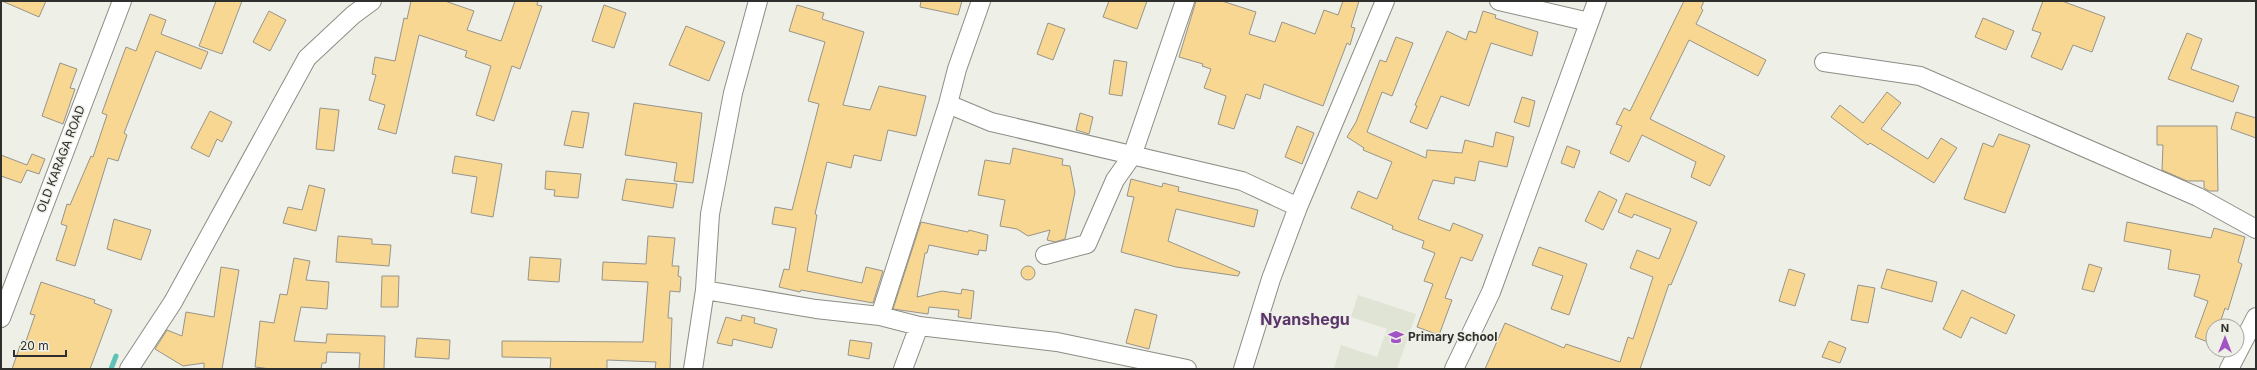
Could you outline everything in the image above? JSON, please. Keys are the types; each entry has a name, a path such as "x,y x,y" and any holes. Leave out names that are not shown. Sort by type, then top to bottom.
{"street":[{"name":"OLD KARAGA ROAD","path":"1,318 122,1"},
{"path":"129,369 174,302 307,58 353,15 372,1"},
{"path":"693,369 705,290 710,214 735,86 758,1"},
{"path":"880,316 948,104 957,69 981,1"},
{"path":"1046,255 1087,244 1115,180 1132,156 1143,128 1185,1"},
{"path":"1243,369 1271,279 1298,207 1385,1"},
{"path":"1499,1 1589,22"},
{"path":"1454,369 1491,292 1597,1"},
{"path":"1824,62 1920,76 2198,197 2256,230"},
{"path":"948,104 991,122 1242,181 1298,207"},
{"path":"705,290 816,309 880,316 919,326 1057,342 1148,365 1187,369"},
{"path":"2230,369 2256,317"},
{"path":"903,369 919,326"}],"shaded area":[{"name":"Primary School","path":"1358,295 1416,314 1397,369 1334,368 1341,345 1377,357 1387,329 1351,317"}],"building":[{"path":"2,1 46,1 39,17"},
{"path":"216,1 242,1 222,54 199,46"},
{"path":"411,1 445,1 474,11 467,30 501,41 515,1 538,1 537,5 542,6 520,69 512,66 494,121 476,115 491,66 465,57 467,51 419,35 396,134 378,129 385,105 369,100 376,75 372,74 375,57 395,61 404,18 407,19"},
{"path":"921,1 962,1 958,15 920,7"},
{"path":"1109,1 1147,1 1137,29 1103,17"},
{"path":"1196,1 1222,1 1256,12 1249,34 1275,42 1282,22 1315,34 1324,10 1338,15 1343,1 1359,1 1351,27 1355,28 1350,45 1347,43 1323,106 1264,84 1260,99 1246,94 1234,129 1218,124 1226,96 1204,88 1211,69 1202,66 1203,64 1179,57"},
{"path":"1684,1 1704,1 1701,8 1703,10 1696,24 1766,60 1758,76 1689,40 1650,119 1725,156 1710,186 1691,177 1696,162 1642,135 1629,162 1610,153 1622,126 1616,124 1624,108 1630,111"},
{"path":"2043,1 2062,1 2105,17 2092,52 2073,45 2062,70 2031,57 2041,33 2032,30"},
{"path":"604,5 626,13 614,48 592,41"},
{"path":"797,5 824,13 822,19 864,32 843,105 870,110 879,86 926,96 916,136 888,130 881,161 854,155 851,168 827,162 815,214 817,215 807,271 862,283 866,267 883,271 873,303 801,290 800,292 779,287 784,269 789,270 796,228 772,224 775,207 792,210 819,104 808,101 825,42 789,31"},
{"path":"269,11 286,20 270,51 253,42"},
{"path":"1483,11 1496,15 1495,18 1538,32 1532,56 1491,43 1469,106 1441,96 1427,129 1410,122 1417,106 1415,105 1447,31 1466,40 1469,31 1476,33"},
{"path":"150,14 166,20 161,34 208,52 201,69 156,51 124,133 127,135 118,161 108,158 75,266 56,260 67,226 61,224 67,204 70,205 91,156 93,157 107,115 102,113 126,47 136,51"},
{"path":"1983,18 2014,31 2006,50 1975,37"},
{"path":"1048,23 1065,29 1053,60 1037,54"},
{"path":"686,26 725,42 709,81 669,65"},
{"path":"2187,33 2202,39 2191,69 2239,86 2233,102 2168,79"},
{"path":"1396,37 1413,43 1392,96 1382,92 1367,132 1426,158 1427,150 1462,153 1465,140 1493,147 1496,132 1514,137 1507,167 1479,161 1475,181 1455,177 1454,184 1433,180 1418,219 1450,231 1453,223 1483,235 1472,261 1461,257 1445,298 1452,300 1439,335 1417,327 1433,284 1424,281 1435,253 1422,248 1424,241 1392,229 1393,226 1351,208 1358,191 1377,199 1392,162 1363,150 1364,148 1347,137 1356,122 1380,60 1386,62"},
{"path":"1114,60 1127,62 1122,96 1109,94"},
{"path":"60,63 77,69 70,88 75,89 63,124 42,116"},
{"path":"1887,92 1901,103 1881,129 1928,159 1941,138 1957,148 1934,183 1870,143 1868,145 1831,117 1840,105 1863,123"},
{"path":"1522,97 1535,101 1529,127 1514,122"},
{"path":"634,103 702,113 693,183 674,181 677,163 625,155"},
{"path":"320,108 339,110 334,151 316,149"},
{"path":"210,111 232,122 222,142 217,139 209,157 191,148"},
{"path":"572,111 589,113 583,148 564,145"},
{"path":"2236,112 2256,118 2256,138 2231,129"},
{"path":"1080,113 1093,117 1089,134 1076,130"},
{"path":"1297,126 1314,133 1302,164 1285,157"},
{"path":"2157,126 2217,126 2218,191 2209,191 2204,188 2204,181 2187,181 2162,170 2163,145 2157,145"},
{"path":"1999,134 2030,145 2005,213 1964,199 1983,143 1993,147"},
{"path":"1567,146 1580,151 1574,168 1561,163"},
{"path":"1013,148 1063,159 1062,165 1070,166 1075,192 1065,239 1055,242 1047,240 1050,230 1028,236 1017,229 1000,226 1005,200 978,195 985,160 1010,164"},
{"path":"32,154 45,159 39,174 27,170 21,183 1,176 1,155 27,165"},
{"path":"455,156 502,164 493,217 471,213 477,177 452,173"},
{"path":"546,171 581,174 578,198 554,196 555,190 545,189"},
{"path":"626,179 677,184 673,208 622,200"},
{"path":"1131,179 1162,187 1163,183 1179,187 1178,191 1258,210 1254,227 1176,209 1168,241 1240,272 1238,276 1176,267 1121,252 1134,197 1127,196"},
{"path":"309,185 325,189 316,231 283,223 288,207 302,210"},
{"path":"1599,191 1617,200 1603,230 1585,221"},
{"path":"1626,193 1697,222 1671,285 1669,284 1640,369 1485,369 1505,323 1564,348 1566,344 1620,362 1628,337 1633,339 1653,277 1630,268 1637,250 1659,259 1671,229 1634,214 1632,218 1618,212"},
{"path":"114,219 151,230 141,260 107,249"},
{"path":"921,222 968,232 969,230 988,235 986,251 979,250 978,255 929,245 927,253 925,253 917,297 942,291 961,294 962,289 974,291 971,319 958,317 959,310 929,307 928,314 893,309"},
{"path":"2127,222 2211,238 2214,228 2245,237 2238,262 2242,264 2228,310 2225,308 2222,318 2205,318 2205,341 2195,337 2208,301 2194,296 2200,275 2168,269 2171,250 2124,241"},
{"path":"338,236 372,239 372,244 391,245 389,266 336,262"},
{"path":"648,236 675,238 672,266 679,266 678,276 681,277 680,292 670,291 668,318 672,318 670,369 655,369 656,362 607,360 607,369 550,369 551,358 502,357 502,341 643,342 648,282 602,280 603,262 646,264"},
{"path":"1539,247 1587,264 1569,315 1551,309 1563,276 1532,265"},
{"path":"530,257 561,259 559,282 528,280"},
{"path":"294,258 310,261 306,280 329,282 327,309 301,307 294,341 326,343 327,334 385,336 384,369 359,369 360,353 327,352 326,363 322,363 321,369 271,369 255,367 260,321 274,323 280,294 287,295"},
{"path":"2089,264 2102,268 2094,292 2082,289"},
{"path":"1028,266 1033,268 1035,273 1033,278 1028,280 1023,278 1021,273 1023,268"},
{"path":"221,267 239,270 222,369 204,369 204,363 183,366 155,349 167,330 182,336 186,312 214,317"},
{"path":"1789,269 1805,274 1795,306 1779,301"},
{"path":"1887,269 1937,282 1932,302 1881,288"},
{"path":"382,276 399,276 398,307 381,307"},
{"path":"41,282 95,300 94,303 112,310 90,369 12,369 22,340 26,341 35,315 30,314"},
{"path":"1858,285 1875,288 1868,323 1851,320"},
{"path":"1962,290 2015,315 2006,334 1971,317 1961,338 1943,329"},
{"path":"1135,309 1157,315 1149,349 1126,343"},
{"path":"742,315 755,318 754,323 777,329 772,348 733,339 732,346 717,343 726,317 741,321"},
{"path":"417,338 450,340 449,359 415,357"},
{"path":"850,340 872,343 869,359 848,355"},
{"path":"1829,341 1846,348 1840,363 1822,357"}],"waterway":[{"path":"111,369 116,356"}],"place":[{"name":"Primary School","path":"1396,337"}],"district":[{"name":"Nyanshegu","path":"1305,319"}]}
